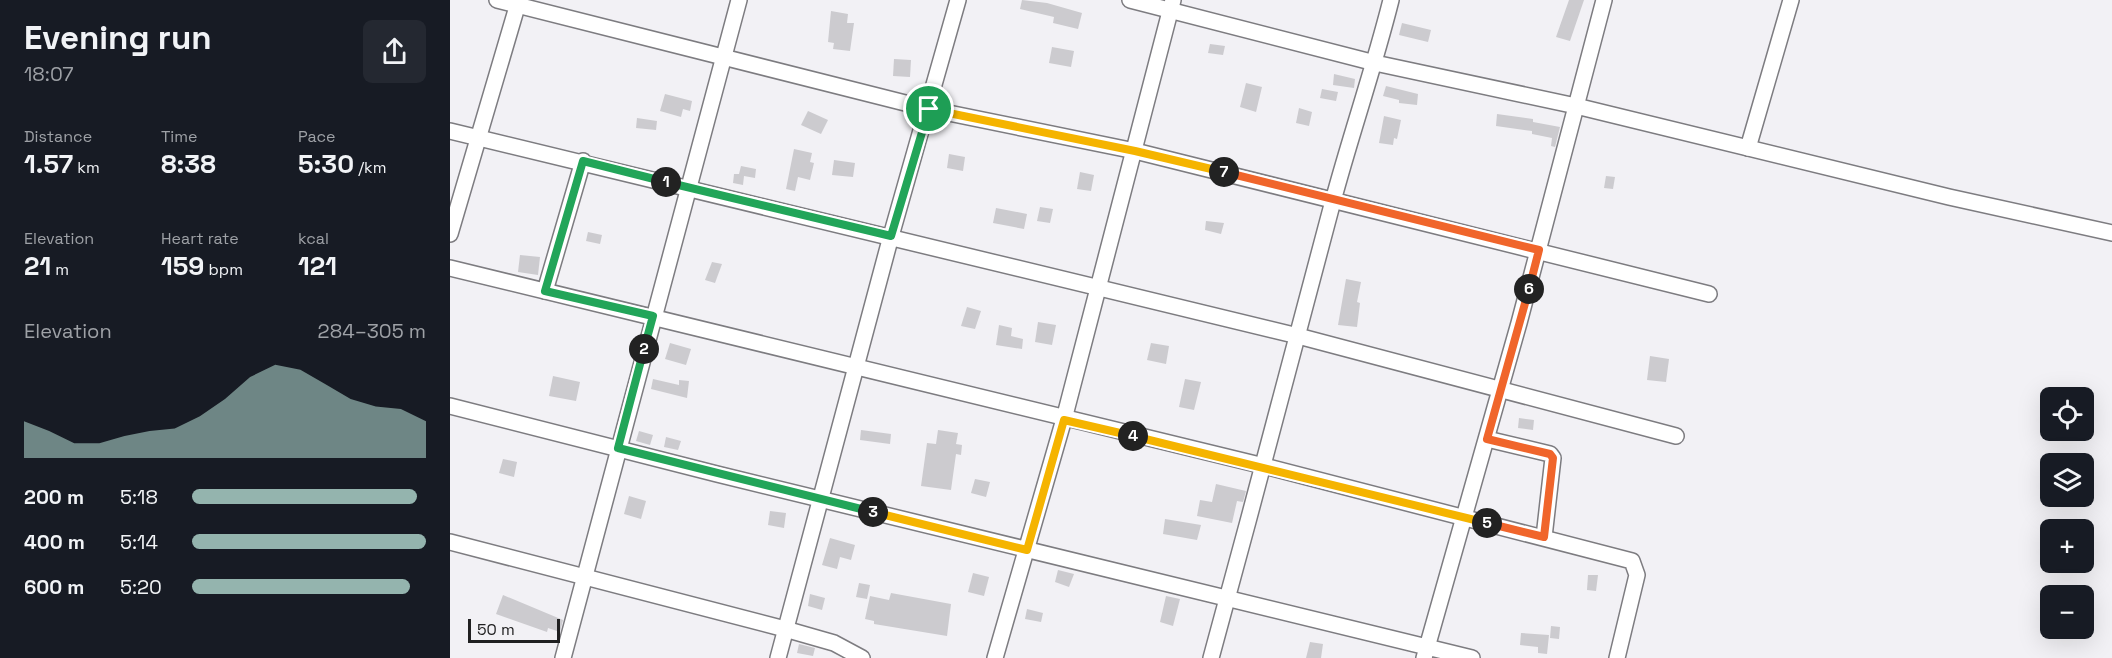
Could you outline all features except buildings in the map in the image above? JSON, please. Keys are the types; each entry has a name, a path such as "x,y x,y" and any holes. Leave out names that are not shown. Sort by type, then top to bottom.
{"street":[{"path":"497,0 518,3 724,59 929,109 1135,151 1709,294"},
{"path":"563,658 739,0"},
{"path":"778,658 819,499 958,0"},
{"path":"1130,0 1172,4 1375,63 1576,106 2112,232"},
{"path":"1210,658 1264,466 1334,199 1375,63 1391,0"},
{"path":"1426,652 1539,250 1604,0"},
{"path":"1748,148 1791,0"},
{"path":"450,234 518,3"},
{"path":"996,658 1064,420 1172,4"},
{"path":"450,131 1098,286 1501,388 1676,436"},
{"path":"545,291 583,161"},
{"path":"450,268 856,366 1064,420 1264,466 1632,561 1636,566 1637,575 1617,658"},
{"path":"450,406 1227,598 1426,652 1472,658"},
{"path":"1487,439 1550,454 1553,458 1544,537"},
{"path":"450,542 785,629 834,643 862,658"}],"route":[{"path":"929,109 1135,151 1539,250 1487,439 1545,452 1553,458 1544,537 1264,466 1064,420 1027,550 618,448 653,316 545,291 583,161 891,236 929,109"}]}
